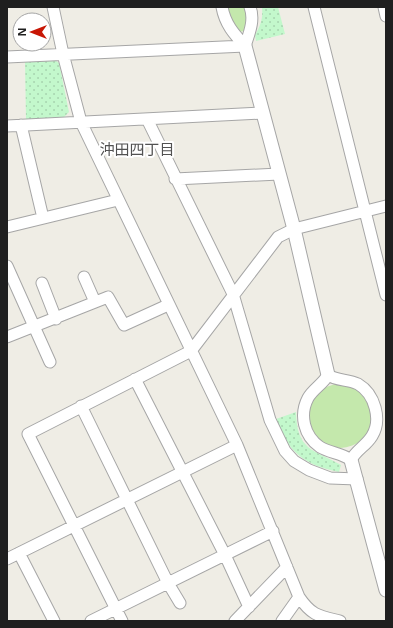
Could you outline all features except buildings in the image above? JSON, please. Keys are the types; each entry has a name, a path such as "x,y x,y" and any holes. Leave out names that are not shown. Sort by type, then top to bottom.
{"street":[{"path":"53,7 63,54 81,122 168,305 237,445 299,597 314,618 340,621"},
{"path":"222,7 224,18 232,32 245,46 294,229 328,375 308,397 303,411 304,425 310,438 321,448 344,455 351,460 386,590"},
{"path":"245,46 252,23 252,12 250,7"},
{"path":"314,7 386,295"},
{"path":"384,7 386,16"},
{"path":"7,57 245,46"},
{"path":"7,126 263,113"},
{"path":"147,119 175,179 233,294 270,420 285,451 294,461 309,470 330,478 357,479"},
{"path":"21,125 43,218"},
{"path":"175,179 279,174"},
{"path":"7,227 118,200"},
{"path":"122,621 28,434 191,351 278,237 294,229 364,210 386,206"},
{"path":"7,266 50,362"},
{"path":"84,277 95,302"},
{"path":"42,283 56,319"},
{"path":"7,337 56,319 108,297 124,325 168,305"},
{"path":"328,375 336,379 357,384 369,394 375,408 377,423 372,436"},
{"path":"135,379 225,555 249,607"},
{"path":"81,406 168,583 180,603"},
{"path":"351,460 355,453 386,424 376,417"},
{"path":"7,559 237,445"},
{"path":"91,621 273,531"},
{"path":"19,553 54,621"},
{"path":"235,621 287,567"},
{"path":"282,621 299,597"}],"green space":[{"path":"227,7 246,7 246,26 244,31 239,32 232,25"},
{"path":"262,7 278,7 285,34 256,41 255,35 261,21"},
{"path":"56,61 59,63 69,112 64,117 26,120 25,62"},
{"path":"340,384 358,390 366,398 372,416 366,434 358,442 340,448 322,442 314,434 308,416 314,398 322,390"},
{"path":"296,412 297,425 303,442 308,447 341,465 339,472 307,461 292,448 286,440 276,419"}],"district":[{"name":"沖田四丁目","path":"137,149"}]}
